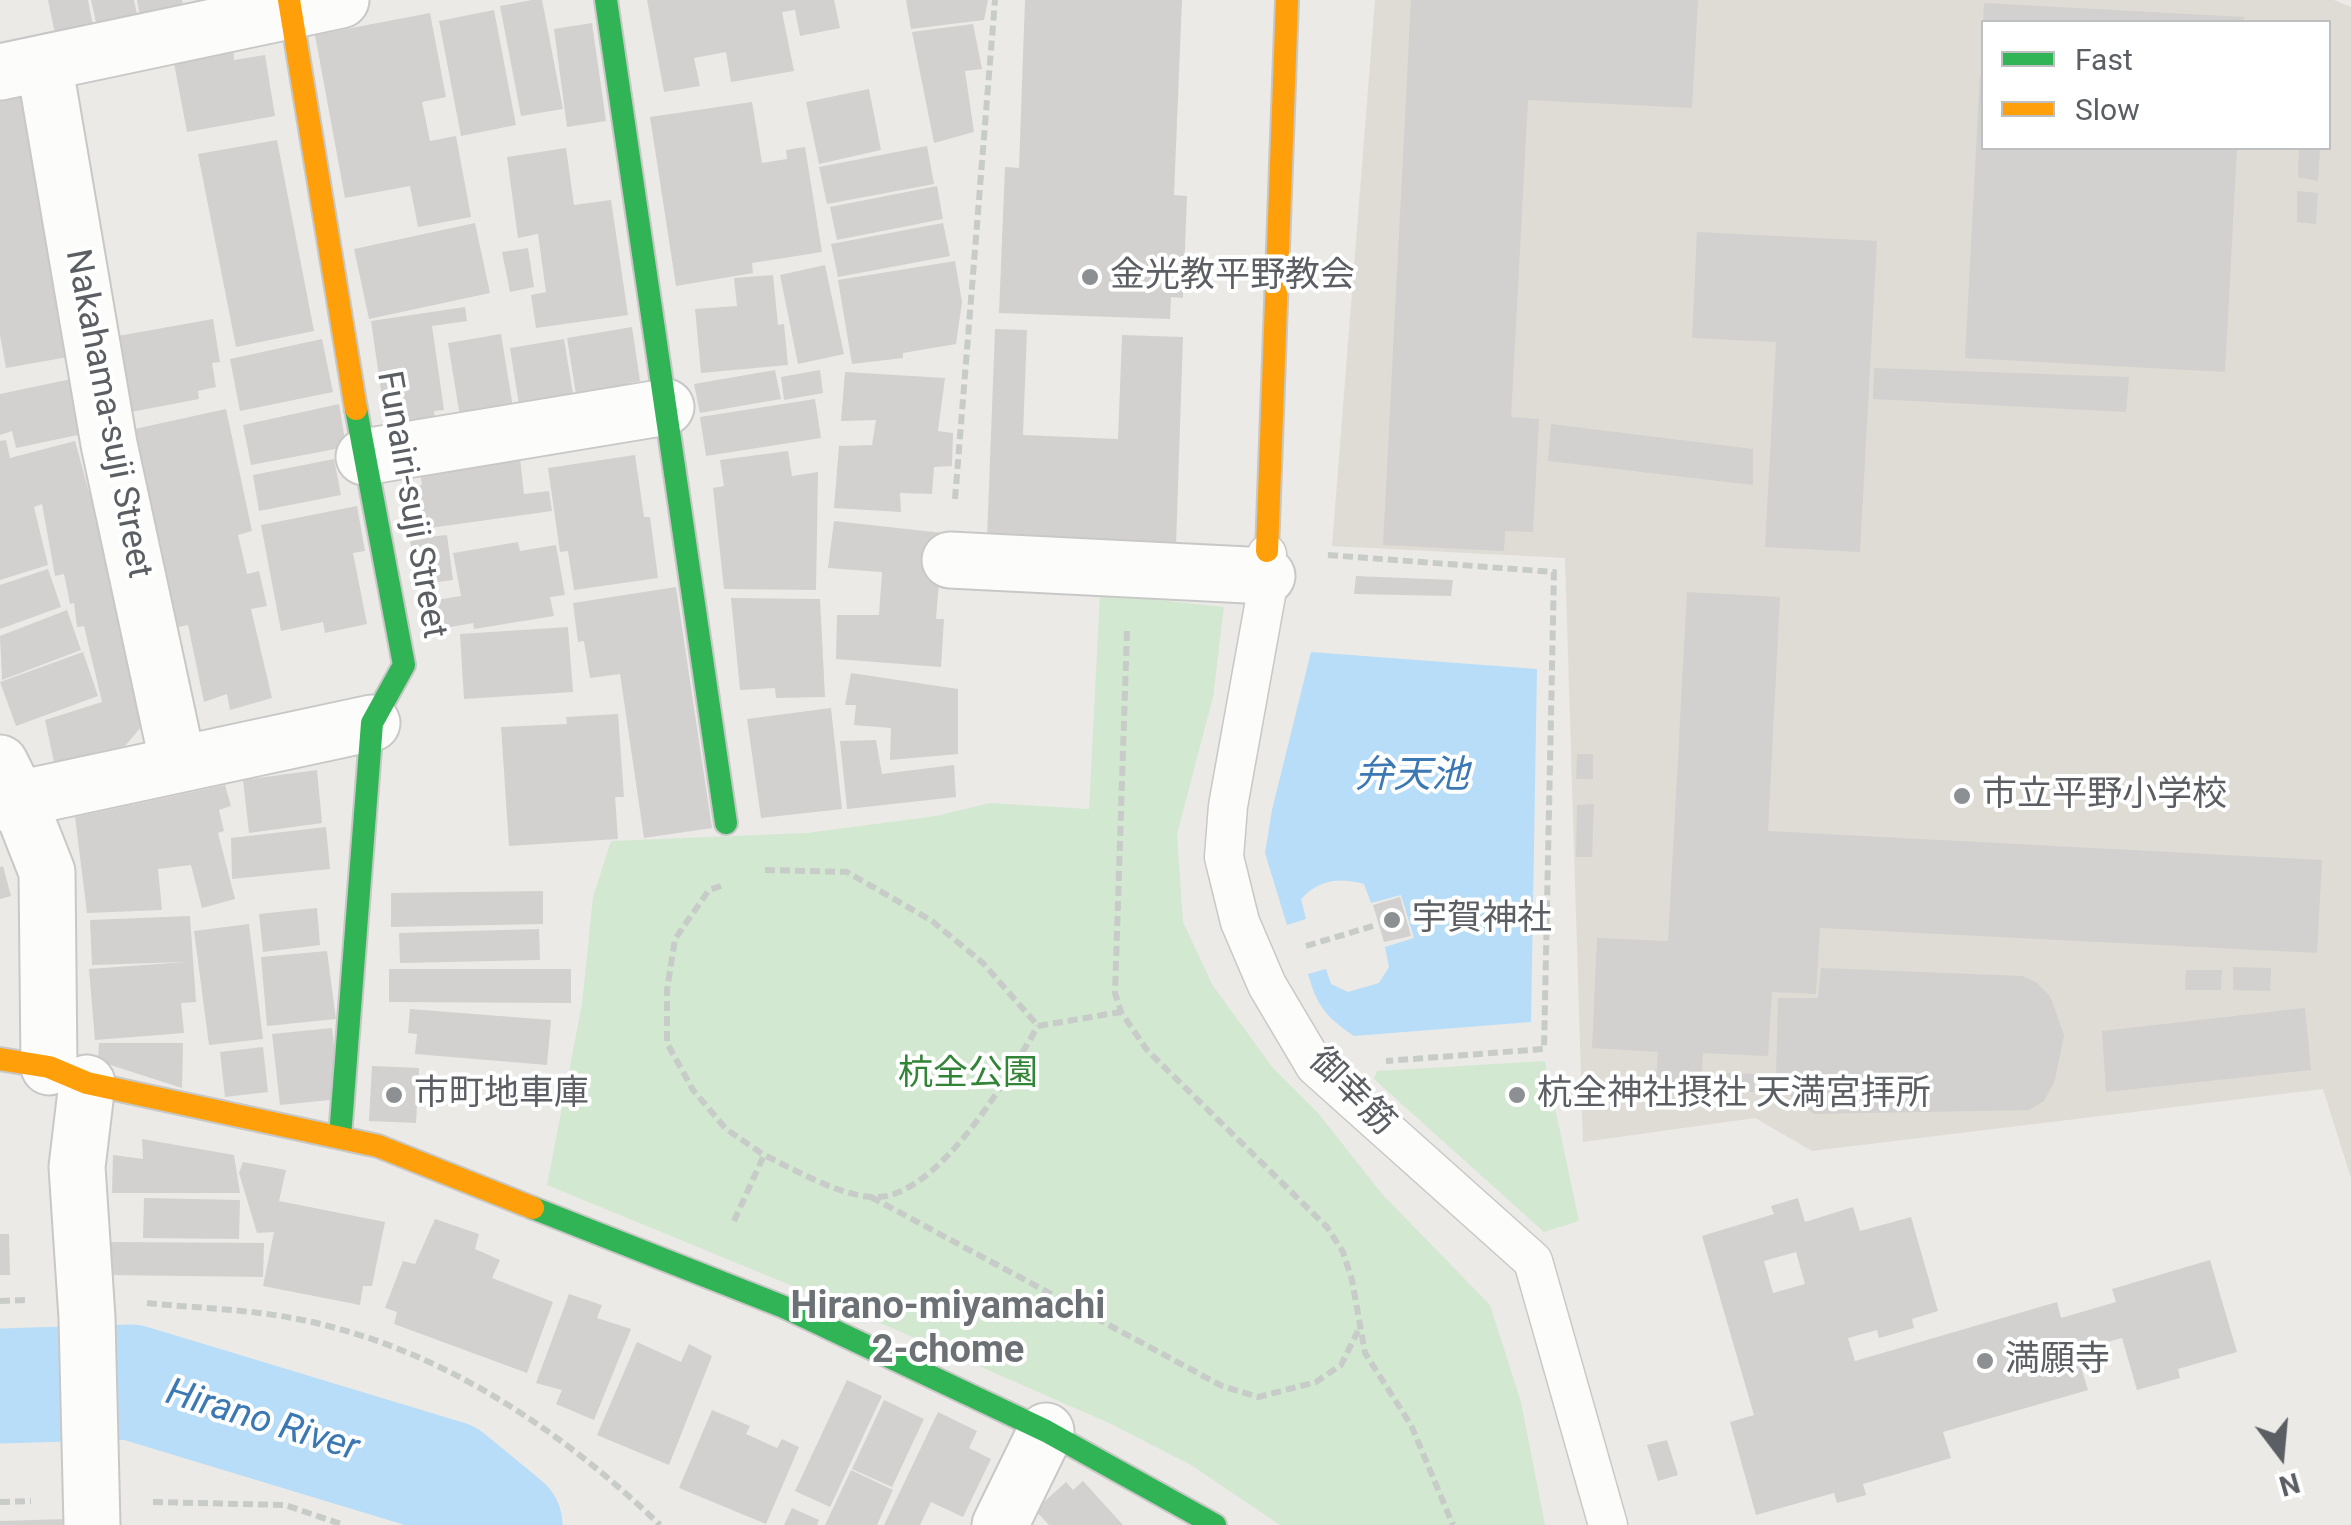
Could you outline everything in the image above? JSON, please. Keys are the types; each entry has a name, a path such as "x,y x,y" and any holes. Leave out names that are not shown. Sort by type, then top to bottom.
{"street":[{"path":"606,0 726,824"},
{"path":"950,560 1129,570 1267,563 1287,0"},
{"path":"22,68 307,3"},
{"name":"Funairi-suji Street","path":"307,3 364,457 404,666 372,723 340,1138"},
{"name":"Nakahama-suji Street","path":"22,68 178,764"},
{"path":"364,457 666,407"},
{"path":"92,1513 87,1308 77,1167 45,1069 47,872 6,789 178,764 372,723"},
{"path":"45,1069 378,1146 784,1307 1046,1430 1215,1525"},
{"path":"1000,1525 1046,1430"}],"lane":[{"name":"御幸筋","path":"1267,563 1228,806 1224,858 1240,922 1266,985 1315,1066 1533,1262 1608,1525"}],"path":[{"path":"950,560 995,0"},
{"path":"1267,563 1554,572 1544,1050 1315,1066"},
{"path":"1129,570 1115,993 1121,1012 1147,1050 1327,1227 1343,1252 1352,1280 1365,1352 1426,1455 1453,1525"},
{"path":"754,874 770,868 847,872 932,920 983,963 1038,1026"},
{"path":"724,884 709,890 675,939 668,990 667,1042 692,1090 726,1129 764,1156 824,1184 871,1197 1222,1386 1258,1397 1316,1382 1341,1365 1358,1330"},
{"path":"1318,942 1376,925"},
{"path":"1038,1026 1121,1012"},
{"path":"871,1197 900,1193 920,1183 947,1158 1017,1062 1038,1026"},
{"path":"708,1277 764,1156"},
{"path":"0,1301 293,1318 404,1350 501,1399 609,1476 660,1525"},
{"path":"0,1502 92,1513 286,1505 344,1525"}],"shaded area":[{"name":"市立平野小学校","path":"1375,0 2334,0 2351,7 2351,1178 2323,1089 1812,1151 1755,1118 1583,1142 1565,558 1332,546"}],"green space":[{"name":"杭全公園","path":"1100,594 1224,607 1213,697 1177,834 1183,922 1213,986 1273,1068 1318,1113 1383,1195 1490,1305 1521,1402 1545,1525 1280,1525 1191,1465 1109,1423 846,1308 547,1185 582,1004 593,897 611,841 807,833 936,816 990,803 1089,809"},
{"path":"1545,1061 1579,1221 1544,1232 1374,1079 1377,1071"}],"water":[{"name":"弁天池","path":"1311,652 1537,669 1531,1022 1354,1036 1319,1003 1308,974 1326,969 1331,984 1348,992 1379,983 1389,967 1385,947 1414,938 1401,895 1371,903 1364,884 1346,881 1322,884 1308,893 1301,899 1306,919 1287,925 1265,853"}],"building":[{"path":"48,0 88,0 95,36 57,44"},
{"path":"91,0 134,0 140,28 99,36"},
{"path":"137,0 182,0 185,18 142,27"},
{"path":"542,0 563,109 521,116 500,6"},
{"path":"647,0 834,0 840,28 800,36 795,10 782,12 794,71 731,82 726,52 694,58 700,86 664,92"},
{"path":"906,0 988,0 984,20 911,29"},
{"path":"1025,0 1182,0 1174,195 1187,196 1183,298 1171,297 1170,319 999,313 1005,167 1019,168"},
{"path":"1411,0 1698,0 1692,108 1528,100 1511,417 1539,419 1533,532 1505,531 1504,551 1383,545"},
{"path":"1984,3 2244,17 2243,20 1983,20"},
{"path":"494,10 516,125 461,136 439,21"},
{"path":"430,13 446,97 422,102 430,141 456,136 471,217 418,227 410,186 345,198 315,35"},
{"path":"592,23 606,121 567,127 554,29"},
{"path":"973,24 982,69 965,71 974,132 934,143 912,32"},
{"path":"233,45 234,60 265,55 275,116 187,132 173,58"},
{"path":"1980,75 1981,150 2237,150 2225,372 1965,358"},
{"path":"869,89 881,150 819,164 806,102"},
{"path":"12,90 30,100 79,355 6,368 0,335 0,92"},
{"path":"752,102 762,163 787,159 786,150 805,147 822,252 752,263 753,273 676,286 650,117"},
{"path":"277,140 314,331 236,347 198,154"},
{"path":"927,146 934,184 827,204 819,167"},
{"path":"566,148 574,205 611,200 628,315 536,328 531,295 546,292 538,234 518,238 507,157"},
{"path":"2299,150 2320,150 2318,181 2298,177"},
{"path":"937,186 943,219 837,240 830,207"},
{"path":"2297,191 2318,193 2316,224 2297,222"},
{"path":"475,223 490,293 369,319 354,249"},
{"path":"943,223 950,256 838,277 831,244"},
{"path":"1697,232 1877,241 1860,552 1765,547 1776,342 1692,338"},
{"path":"528,248 534,287 510,292 502,252"},
{"path":"955,261 962,302 956,344 903,353 903,358 852,364 838,280"},
{"path":"825,265 844,354 798,364 780,275"},
{"path":"773,275 778,325 784,324 788,365 701,373 695,309 737,306 734,278"},
{"path":"465,307 467,321 432,326 444,410 434,411 437,429 404,435 401,416 385,418 371,321"},
{"path":"213,319 220,362 212,363 216,387 198,391 199,399 131,412 118,336"},
{"path":"632,327 640,381 629,383 632,404 579,413 567,338"},
{"path":"995,329 1027,330 1023,435 1118,439 1122,335 1183,337 1176,546 987,540"},
{"path":"501,334 515,420 462,429 448,343"},
{"path":"322,339 333,392 240,411 230,359"},
{"path":"564,339 575,406 522,424 510,348"},
{"path":"1874,368 2129,377 2126,412 1873,399"},
{"path":"775,370 781,399 700,413 694,384"},
{"path":"820,370 823,393 784,400 781,377"},
{"path":"845,372 945,378 938,431 953,433 952,466 934,467 932,494 900,493 901,512 834,508 839,446 872,445 876,420 841,421"},
{"path":"76,378 87,433 16,448 12,431 0,435 0,394"},
{"path":"815,399 821,438 706,456 700,417"},
{"path":"339,404 346,447 251,465 243,425"},
{"path":"226,409 252,531 238,535 247,574 259,571 267,606 251,609 272,698 230,710 227,694 204,702 188,625 170,629 130,430"},
{"path":"1551,424 1753,449 1753,485 1548,461"},
{"path":"6,440 10,458 75,441 89,492 98,489 147,720 125,746 54,762 45,720 102,702 84,626 77,627 64,574 55,576 42,504 34,507 48,565 0,580 0,441"},
{"path":"788,451 792,476 818,472 816,590 724,589 713,488 724,486 720,460"},
{"path":"635,455 644,517 650,517 658,578 574,590 568,551 560,552 548,468"},
{"path":"520,458 524,494 549,491 552,511 408,531 402,488 422,485 420,473"},
{"path":"334,459 341,495 259,511 253,475"},
{"path":"357,506 365,551 353,553 367,624 325,633 323,622 281,631 261,525"},
{"path":"834,521 943,533 936,619 944,619 941,667 836,659 837,615 879,615 882,572 828,568"},
{"path":"447,535 453,580 416,585 410,539"},
{"path":"518,542 520,551 556,545 565,595 550,597 554,616 474,629 473,623 434,630 430,601 461,596 453,553"},
{"path":"48,569 61,607 0,629 0,585"},
{"path":"1356,576 1453,580 1451,596 1354,594"},
{"path":"676,587 712,828 644,838 620,674 590,678 584,641 578,642 573,603"},
{"path":"1687,592 1780,597 1768,831 2322,860 2317,953 1820,928 1816,994 1772,992 1768,1056 1703,1053 1701,1087 1656,1084 1658,1052 1592,1048 1597,938 1668,941"},
{"path":"731,598 820,599 825,697 776,698 775,688 740,690"},
{"path":"67,610 81,650 2,680 0,636"},
{"path":"568,627 573,692 464,699 460,634"},
{"path":"83,652 98,696 16,726 0,682"},
{"path":"851,673 958,689 958,754 890,760 891,728 854,725 856,705 845,705"},
{"path":"831,708 842,809 761,818 747,719"},
{"path":"618,714 624,797 615,797 618,839 509,846 501,727 567,724 566,717"},
{"path":"876,740 882,774 954,765 956,797 847,809 840,741"},
{"path":"1577,754 1593,754 1593,779 1576,779"},
{"path":"317,770 322,823 249,833 243,780"},
{"path":"225,785 231,806 219,810 224,831 218,833 235,899 202,908 191,865 158,869 162,910 87,913 75,817"},
{"path":"1594,804 1592,857 1576,857 1577,805"},
{"path":"326,827 330,869 232,879 231,838"},
{"path":"3,866 11,896 0,899 0,867"},
{"path":"543,891 543,924 391,927 391,893"},
{"name":"宇賀神社","path":"1400,897 1411,936 1384,942 1373,905"},
{"path":"317,908 320,945 263,952 259,914"},
{"path":"190,916 196,1002 181,1003 184,1033 95,1040 89,969 186,962 92,965 90,920"},
{"path":"249,924 263,1039 209,1045 194,931"},
{"path":"539,929 540,960 400,963 399,933"},
{"path":"327,951 336,1019 267,1026 261,957"},
{"path":"2233,967 2271,968 2270,991 2233,990"},
{"path":"1821,968 2022,976 2036,982 2050,996 2064,1035 2055,1080 2044,1101 2029,1110 1814,1114 1785,1092 1776,1077 1778,998 1818,998"},
{"path":"389,969 571,969 571,1003 389,1002"},
{"path":"2186,970 2222,970 2221,990 2185,990"},
{"path":"2305,1008 2311,1070 2106,1092 2102,1031"},
{"path":"410,1009 551,1020 547,1065 415,1054 417,1034 408,1033"},
{"path":"332,1028 340,1099 280,1105 272,1034"},
{"path":"99,1043 183,1043 182,1088 98,1061"},
{"path":"263,1047 268,1092 225,1097 220,1052"},
{"name":"市町地車庫","path":"372,1066 419,1068 416,1123 369,1121"},
{"path":"1727,1073 1755,1074 1754,1092 1726,1091"},
{"name":"杭全神社摂社 天満宮拝所","path":"1525,1087 1528,1100 1511,1104 1507,1090"},
{"path":"142,1139 234,1155 240,1193 112,1193 113,1155 143,1159"},
{"path":"243,1162 286,1170 279,1201 385,1222 372,1286 363,1286 360,1305 263,1286 274,1232 257,1233 239,1173"},
{"path":"144,1198 240,1200 239,1239 143,1238"},
{"path":"1798,1198 1805,1222 1853,1207 1860,1231 1911,1217 1938,1311 1912,1319 1914,1328 1879,1338 1877,1330 1848,1338 1855,1361 2057,1302 2061,1318 2116,1302 2112,1289 2210,1260 2237,1352 2178,1369 2180,1378 2137,1390 2122,1338 2076,1351 2088,1390 1943,1432 1951,1458 1863,1484 1866,1495 1837,1503 1834,1493 1756,1515 1730,1422 1754,1415 1702,1236 1774,1214 1771,1206","holes":["1796,1252 1805,1284 1773,1293 1764,1261"]},
{"path":"435,1219 479,1234 475,1249 500,1260 492,1278 553,1302 527,1373 394,1324 397,1312 385,1308 403,1261 415,1264"},
{"path":"0,1234 9,1234 10,1275 0,1275"},
{"path":"111,1242 264,1243 263,1277 110,1275"},
{"path":"569,1294 602,1305 597,1318 631,1329 594,1420 556,1404 562,1390 536,1383"},
{"path":"637,1342 681,1362 689,1344 712,1356 669,1465 597,1435"},
{"path":"847,1380 882,1396 830,1507 795,1491"},
{"path":"884,1400 924,1419 892,1487 852,1469"},
{"path":"712,1410 750,1426 746,1434 777,1448 782,1439 799,1447 766,1524 679,1488"},
{"path":"938,1412 977,1431 969,1448 991,1459 963,1517 931,1502 920,1525 884,1525"},
{"path":"1667,1440 1678,1475 1658,1481 1647,1445"},
{"path":"851,1470 893,1490 877,1525 825,1525"},
{"path":"1083,1481 1123,1525 1049,1525 1035,1510 1066,1482 1073,1490"},
{"path":"792,1508 819,1520 817,1525 784,1525"},
{"path":"67,1519 67,1525 0,1525 0,1521"}],"waterway":[{"name":"Hirano River","path":"0,1386 131,1382 448,1478 505,1525"}],"traffic: fast":[{"path":"606,0 726,823"},
{"path":"340,1137 372,723 404,665 356,409"},
{"path":"533,1208 784,1307 1046,1431 1215,1525"}],"traffic: slow":[{"path":"289,0 356,409"},
{"path":"1267,551 1287,0"},
{"path":"0,1059 49,1067 87,1083 378,1146 533,1208"}],"place":[{"name":"金光教平野教会","path":"1090,277"},
{"name":"市立平野小学校","path":"1962,796"},
{"name":"宇賀神社","path":"1392,920"},
{"name":"市町地車庫","path":"394,1095"},
{"name":"杭全神社摂社 天満宮拝所","path":"1517,1095"},
{"name":"満願寺","path":"1985,1361"}],"district":[{"name":"Hirano-miyamachi 2-chome","path":"948,1330"}]}
